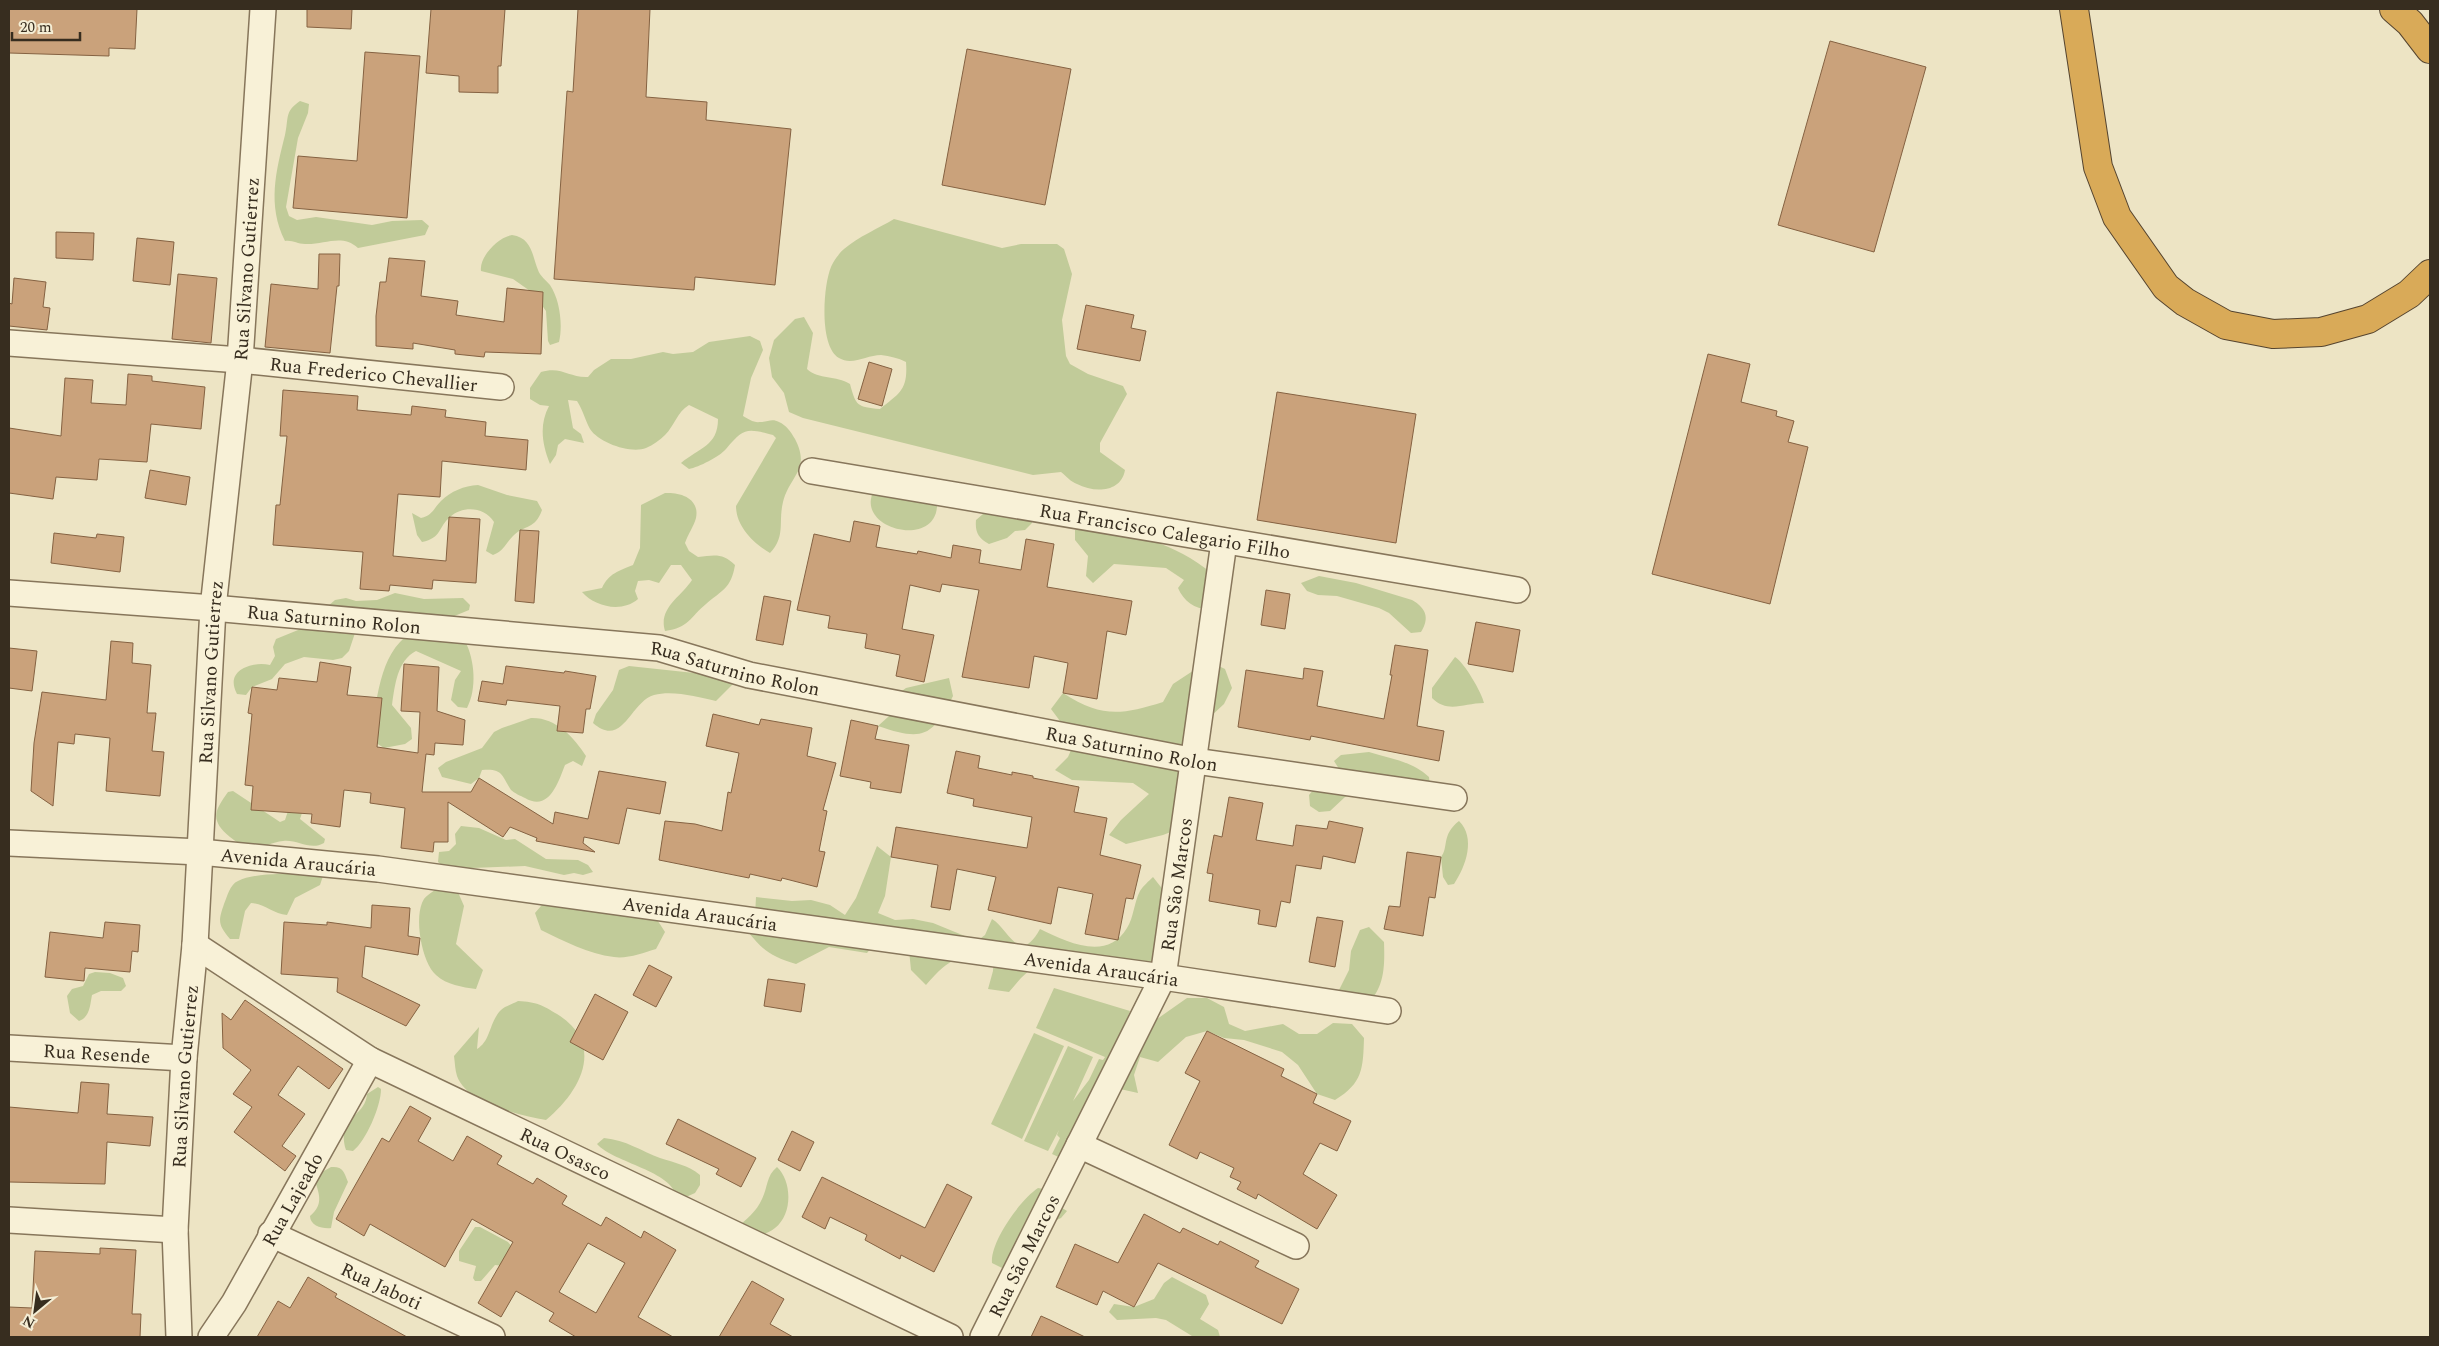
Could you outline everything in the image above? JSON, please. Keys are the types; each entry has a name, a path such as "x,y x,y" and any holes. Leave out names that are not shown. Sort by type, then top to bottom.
{"highway":[{"path":"2394,9 2410,22 2430,49"},
{"path":"2074,12 2098,167 2117,217 2166,287 2185,302 2226,325 2273,334 2321,332 2368,319 2409,294 2430,274"}],"street":[{"name":"Rua Silvano Gutierrez","path":"179,1337 175,1230 184,1058 195,945 213,608 240,360 263,9"},
{"name":"Rua Frederico Chevallier","path":"9,343 240,360 501,387"},
{"name":"Rua Francisco Calegario Filho","path":"812,472 1517,590"},
{"name":"Rua São Marcos","path":"983,1337 1163,977 1195,761 1224,542"},
{"name":"Rua Saturnino Rolon","path":"9,593 213,608 659,648 749,675 1195,761 1454,798"},
{"name":"Avenida Araucária","path":"9,843 200,852 394,871 1163,977 1388,1011"},
{"name":"Rua Osasco","path":"195,945 370,1060 950,1337"},
{"name":"Rua Resende","path":"9,1048 184,1058"},
{"name":"Rua Lajeado","path":"211,1337 234,1303 370,1060"},
{"path":"1079,1145 1296,1246"},
{"path":"9,1220 175,1230"},
{"name":"Rua Jaboti","path":"271,1234 492,1337"}],"green space":[{"path":"300,101 309,104 308,113 298,138 286,207 289,216 297,220 316,217 372,225 392,221 422,220 429,226 425,235 358,248 346,241 339,240 312,244 285,241 279,228 276,214 276,175 289,112"},
{"path":"894,219 1002,248 1021,244 1057,244 1064,249 1072,274 1062,320 1066,356 1070,364 1088,374 1123,386 1127,394 1100,443 1100,452 1125,470 1118,483 1106,489 1091,489 1075,483 1061,472 1033,475 803,418 789,412 784,393 772,377 769,358 774,340 795,319 804,317 813,333 807,369 817,375 839,379 850,384 856,401 862,406 880,409 898,394 904,385 906,362 894,357 876,355 854,361 839,358 833,352 828,342 824,316 828,276 831,267 842,250"},
{"path":"512,235 519,237 527,243 539,272 553,291 560,313 561,328 559,342 550,345 548,341 546,311 533,293 513,279 481,271 483,260 490,248"},
{"path":"750,336 760,341 763,350 751,378 743,416 756,422 774,420 784,425 795,439 801,458 798,472 783,502 780,535 770,553 752,539 742,527 736,506 776,438 773,435 757,431 746,431 719,455 689,469 681,463 711,441 715,435 718,419 689,405 682,411 659,441 646,448 632,450 600,439 590,429 577,401 568,400 573,428 581,434 584,443 565,439 558,445 556,455 550,464 543,435 544,420 549,406 540,405 530,399 530,388 541,372 555,370 576,376 588,377 594,370 611,359 631,359 663,352 673,354 693,352 709,342"},
{"path":"478,485 507,495 537,501 542,510 533,524 517,532 502,549 493,555 486,551 494,522 485,513 473,509 455,513 433,538 422,542 417,535 412,513 421,518 425,517 449,494 463,488"},
{"path":"874,490 937,503 934,518 925,526 912,530 898,529 885,524 875,516 871,504"},
{"path":"665,493 682,495 692,501 695,506 696,518 685,543 689,551 698,557 714,555 727,558 735,565 731,579 725,588 684,625 665,631 664,623 668,609 692,580 681,565 671,565 659,583 649,580 638,581 635,591 638,599 624,606 617,607 601,604 587,597 582,592 602,588 611,576 633,565 640,548 641,505"},
{"path":"985,505 1030,514 1032,523 1025,530 1015,531 1007,538 989,544 980,537 976,528 976,520 983,514"},
{"path":"1084,526 1153,541 1198,563 1214,575 1211,609 1200,608 1187,601 1178,588 1184,580 1166,568 1114,564 1093,583 1086,576 1088,556 1075,540 1075,530"},
{"path":"1319,576 1356,583 1412,600 1421,606 1425,614 1424,627 1421,632 1411,633 1389,613 1379,608 1337,596 1318,595 1307,591 1301,583"},
{"path":"395,593 424,599 463,598 470,605 469,610 452,617 423,613 403,614 385,609 375,613 355,633 349,651 342,658 333,660 304,657 285,664 272,679 252,687 246,695 237,694 234,679 237,673 255,664 270,665 275,656 273,647 276,639 303,628 335,600 346,598 356,601 377,600"},
{"path":"411,633 465,641 473,666 472,692 467,708 458,707 451,700 455,680 461,671 416,651 410,655 401,667 392,705 411,728 412,739 405,744 384,748 370,739 377,696 385,666 392,653 400,642"},
{"path":"1455,657 1472,678 1484,703 1450,707 1438,703 1432,698 1432,688"},
{"path":"1208,661 1225,669 1232,688 1224,704 1210,717 1181,780 1181,828 1163,835 1126,844 1109,835 1121,820 1149,794 1133,783 1072,780 1055,770 1068,757 1075,741 1051,709 1063,693 1089,707 1112,712 1135,710 1163,702 1173,684"},
{"path":"629,666 713,675 734,683 716,701 669,693 654,695 646,699 619,727 612,731 603,730 593,723 596,714 613,690 619,670"},
{"path":"949,678 953,696 939,721 932,728 916,734 905,734 878,726 898,708 891,699 906,688"},
{"path":"531,718 548,721 556,725 570,735 586,756 582,766 573,761 565,765 556,787 546,798 540,801 533,801 518,794 511,790 501,774 494,770 482,770 479,778 471,784 442,777 438,768 446,762 482,748 494,732"},
{"path":"1369,752 1416,767 1429,777 1430,787 1354,793 1345,797 1330,811 1319,812 1310,806 1309,795 1315,788 1341,772 1334,761 1341,755"},
{"path":"233,791 280,822 285,820 288,811 303,810 300,819 325,839 324,843 314,846 283,841 254,848 239,844 223,831 216,815 220,804 228,792"},
{"path":"1459,821 1467,835 1467,852 1462,869 1454,884 1448,885 1443,877 1441,857 1450,831"},
{"path":"461,826 479,828 506,840 515,839 546,859 578,860 588,865 593,872 583,875 574,873 564,875 525,866 446,869 438,862 439,852 449,851 456,844 455,834"},
{"path":"877,846 891,857 885,896 878,913 895,920 913,919 933,923 977,941 985,935 992,919 1020,945 1026,945 1033,940 1040,929 1062,939 1086,946 1098,947 1109,944 1119,938 1127,928 1140,891 1153,877 1164,891 1170,959 1131,965 1035,965 1009,992 988,989 993,971 994,952 956,959 942,968 926,985 911,970 909,950 879,938 867,953 829,947 796,964 770,953 759,945 749,933 755,916 756,897 792,901 811,900 830,905 845,915 856,898"},
{"path":"304,873 323,876 320,885 295,898 287,915 251,903 245,911 239,939 230,939 221,926 220,919 228,894 235,883 244,878 261,875"},
{"path":"439,887 457,890 464,906 456,944 483,970 476,989 450,983 436,975 431,969 423,950 419,927 421,907 425,897"},
{"path":"547,899 585,903 601,912 620,907 654,915 665,932 656,949 646,952 619,957 595,953 541,930 535,913"},
{"path":"1369,927 1384,942 1383,971 1379,987 1369,1003 1355,1015 1349,1018 1334,1016 1331,1006 1349,970 1351,951 1360,930"},
{"path":"95,972 110,973 123,978 126,986 121,991 101,991 92,995 87,1014 79,1021 70,1013 67,996 72,989 83,986 89,974"},
{"path":"1054,988 1130,1011 1119,1039 1140,1031 1187,998 1207,998 1224,1007 1229,1024 1245,1031 1283,1024 1299,1034 1317,1034 1333,1023 1352,1024 1364,1038 1360,1074 1351,1087 1335,1100 1317,1094 1298,1065 1282,1052 1244,1040 1224,1038 1207,1031 1186,1037 1158,1062 1140,1057 1134,1075 1138,1093 1120,1089 1065,1160 1052,1154 1060,1138 1057,1135 1059,1130 1048,1151 1024,1141 1068,1046 1093,1057 1073,1101 1089,1080 1099,1059 1103,1060 1105,1057 1036,1028"},
{"path":"518,1001 539,1004 557,1014 572,1026 581,1039 584,1053 583,1067 578,1082 559,1108 546,1120 509,1111 483,1101 471,1094 463,1086 456,1074 454,1056 479,1027 477,1049 482,1046 494,1020 501,1010"},
{"path":"1034,1033 1064,1046 1022,1139 991,1124"},
{"path":"378,1087 381,1089 380,1096 368,1131 353,1151 346,1150 344,1138 348,1123 365,1102 367,1094"},
{"path":"604,1138 626,1143 691,1169 700,1175 700,1185 695,1193 686,1197 676,1197 672,1188 665,1180 605,1151 597,1144"},
{"path":"331,1167 341,1169 348,1182 334,1212 331,1228 324,1228 312,1222 310,1216 319,1204 315,1181 322,1172"},
{"path":"777,1167 786,1180 788,1189 787,1206 781,1222 758,1237 736,1228 760,1203 771,1174"},
{"path":"1038,1188 1049,1190 1059,1206 1067,1211 1061,1218 1052,1222 1002,1268 992,1263 996,1244 1001,1233 1015,1211"},
{"path":"475,1227 480,1227 508,1242 517,1253 503,1266 495,1265 481,1281 475,1281 473,1278 476,1266 459,1261 459,1251"},
{"path":"1172,1277 1206,1295 1209,1304 1200,1319 1218,1330 1220,1337 1192,1336 1166,1320 1156,1318 1117,1320 1109,1312 1114,1304 1134,1307 1154,1299 1164,1283"}],"building":[{"path":"9,9 137,9 135,49 109,48 109,56 9,53"},
{"path":"307,9 352,9 351,29 307,27"},
{"path":"431,9 505,9 501,66 498,66 498,93 459,92 459,76 426,73"},
{"path":"578,9 650,9 646,97 707,102 706,120 791,129 775,285 695,277 694,290 554,279 567,91 573,92"},
{"path":"1830,41 1926,67 1874,252 1778,225"},
{"path":"967,49 1071,69 1045,205 942,185"},
{"path":"365,52 420,56 407,218 293,208 298,156 357,161"},
{"path":"56,232 94,233 93,260 56,258"},
{"path":"137,238 174,242 170,285 133,281"},
{"path":"319,254 340,254 339,286 337,286 330,353 265,347 271,284 318,289"},
{"path":"389,258 425,261 421,296 458,301 456,315 504,322 507,288 543,292 541,354 485,352 484,357 455,354 455,350 413,343 413,349 376,346 376,316 380,282 386,282"},
{"path":"178,274 217,278 211,343 172,339"},
{"path":"14,278 46,282 43,307 50,308 47,330 9,326 9,303 12,304"},
{"path":"1086,305 1134,315 1131,328 1146,331 1140,361 1077,349"},
{"path":"1708,354 1750,364 1741,402 1777,411 1776,416 1794,421 1788,442 1808,447 1770,604 1652,574"},
{"path":"869,362 892,369 882,406 858,399"},
{"path":"128,374 152,376 152,381 205,387 201,429 151,424 147,462 99,459 97,480 56,477 53,499 9,493 9,428 61,436 65,378 93,380 91,403 126,405"},
{"path":"283,390 358,396 357,410 411,415 412,406 446,410 445,417 486,422 485,436 528,440 526,470 442,461 440,497 398,494 393,556 446,561 449,517 480,519 476,583 433,580 432,589 390,585 389,591 360,589 363,552 273,545 276,505 280,505 287,436 280,436"},
{"path":"1277,392 1416,414 1396,543 1257,520"},
{"path":"150,470 190,477 186,505 145,498"},
{"path":"854,521 880,526 876,547 917,554 918,551 951,558 953,545 981,550 979,563 1021,570 1026,539 1054,544 1047,587 1132,601 1126,635 1107,631 1097,699 1063,693 1068,663 1034,656 1029,688 962,677 979,590 942,584 940,592 910,585 902,629 934,635 924,682 896,676 900,655 865,648 867,634 828,628 830,616 797,610 814,534 850,542"},
{"path":"520,530 539,531 534,603 515,601"},
{"path":"54,533 96,538 97,534 124,537 120,572 51,563"},
{"path":"1266,590 1290,594 1285,629 1261,625"},
{"path":"764,596 791,601 783,645 756,640"},
{"path":"1476,622 1520,630 1513,672 1468,664"},
{"path":"111,641 133,643 132,663 151,665 147,713 156,713 152,751 164,752 160,796 106,791 110,738 75,734 74,744 58,742 53,806 31,791 34,743 42,692 106,700"},
{"path":"1395,645 1428,650 1417,726 1444,731 1439,761 1311,736 1310,740 1238,727 1246,670 1303,679 1304,668 1323,671 1317,706 1384,719"},
{"path":"9,648 37,651 32,691 9,688"},
{"path":"320,662 351,667 347,695 382,698 377,747 418,753 420,712 401,711 404,664 439,667 437,711 465,720 463,745 435,743 434,755 426,754 422,792 471,792 479,778 553,824 555,812 588,819 599,771 666,782 660,814 627,808 619,844 584,837 583,843 595,852 536,841 537,838 510,827 503,837 448,802 448,842 434,842 433,852 401,848 405,808 370,803 371,793 344,790 340,827 311,823 312,814 251,810 253,786 245,785 252,714 248,713 252,687 277,690 279,678 317,682"},
{"path":"506,666 564,673 565,671 596,676 590,709 586,709 583,733 557,731 560,706 507,700 506,705 478,701 482,681 503,684"},
{"path":"713,714 759,725 761,719 812,728 807,756 836,763 823,810 827,811 819,851 825,852 817,887 782,878 781,881 750,874 749,878 659,860 665,821 695,824 722,831 728,792 731,793 739,753 706,746"},
{"path":"851,720 878,726 875,739 909,745 901,793 870,788 871,782 840,776"},
{"path":"956,751 980,756 978,768 1012,775 1012,772 1079,787 1074,812 1107,818 1100,855 1141,865 1133,899 1126,898 1118,940 1085,934 1093,894 1058,887 1051,924 988,910 996,877 957,869 950,910 931,907 938,865 891,857 896,827 1027,848 1032,817 973,806 974,799 947,793"},
{"path":"1229,797 1263,803 1256,840 1293,846 1296,825 1327,829 1329,821 1363,828 1355,863 1323,856 1321,869 1296,865 1290,903 1281,901 1276,927 1258,924 1260,910 1209,901 1213,874 1207,873 1214,835 1222,837"},
{"path":"1407,852 1441,857 1435,898 1429,897 1423,936 1384,929 1389,906 1400,907"},
{"path":"372,905 410,908 408,936 420,938 418,955 365,946 362,977 420,1005 406,1026 337,992 338,978 281,974 284,922 327,925 327,922 371,928"},
{"path":"1317,917 1343,921 1335,967 1309,962"},
{"path":"105,922 140,925 138,952 132,951 130,972 85,968 84,981 45,977 50,932 103,938"},
{"path":"649,965 672,977 656,1007 633,995"},
{"path":"768,979 805,984 801,1012 764,1006"},
{"path":"595,994 628,1012 603,1060 570,1042"},
{"path":"245,1000 343,1069 329,1089 298,1066 278,1095 305,1114 282,1146 296,1156 285,1171 234,1132 252,1107 233,1094 251,1070 223,1048 222,1013 231,1020"},
{"path":"1207,1031 1284,1069 1281,1076 1317,1094 1313,1103 1351,1121 1337,1151 1320,1143 1303,1174 1337,1195 1317,1229 1258,1194 1256,1199 1237,1189 1241,1182 1230,1177 1234,1168 1200,1152 1197,1159 1169,1145 1200,1081 1185,1073"},
{"path":"81,1082 109,1084 107,1114 153,1117 150,1146 107,1142 105,1184 9,1182 9,1107 78,1113"},
{"path":"410,1106 431,1118 418,1141 453,1161 467,1136 502,1156 497,1164 533,1184 537,1178 567,1196 562,1204 601,1226 606,1217 641,1238 644,1231 676,1250 638,1317 673,1337 576,1337 549,1321 554,1313 516,1291 501,1317 478,1303 513,1242 472,1219 445,1267 370,1224 364,1236 336,1219 382,1138 389,1142","holes":["588,1243 625,1263 596,1313 559,1292"]},
{"path":"678,1119 756,1158 741,1187 716,1174 719,1169 666,1144"},
{"path":"792,1131 814,1142 800,1171 778,1160"},
{"path":"822,1177 925,1228 947,1184 972,1197 934,1272 901,1255 900,1259 865,1240 867,1235 830,1217 825,1229 802,1217"},
{"path":"1144,1214 1180,1233 1183,1228 1218,1245 1220,1241 1259,1261 1255,1267 1299,1289 1282,1324 1158,1263 1134,1307 1103,1291 1097,1305 1056,1287 1075,1244 1118,1263"},
{"path":"100,1248 136,1250 132,1314 141,1314 140,1337 9,1337 9,1307 32,1308 35,1251 100,1254"},
{"path":"308,1277 337,1294 335,1297 407,1337 257,1337 278,1301 290,1308"},
{"path":"752,1281 784,1299 770,1324 793,1337 719,1337"},
{"path":"1041,1316 1050,1320 1085,1337 1031,1337"}]}
